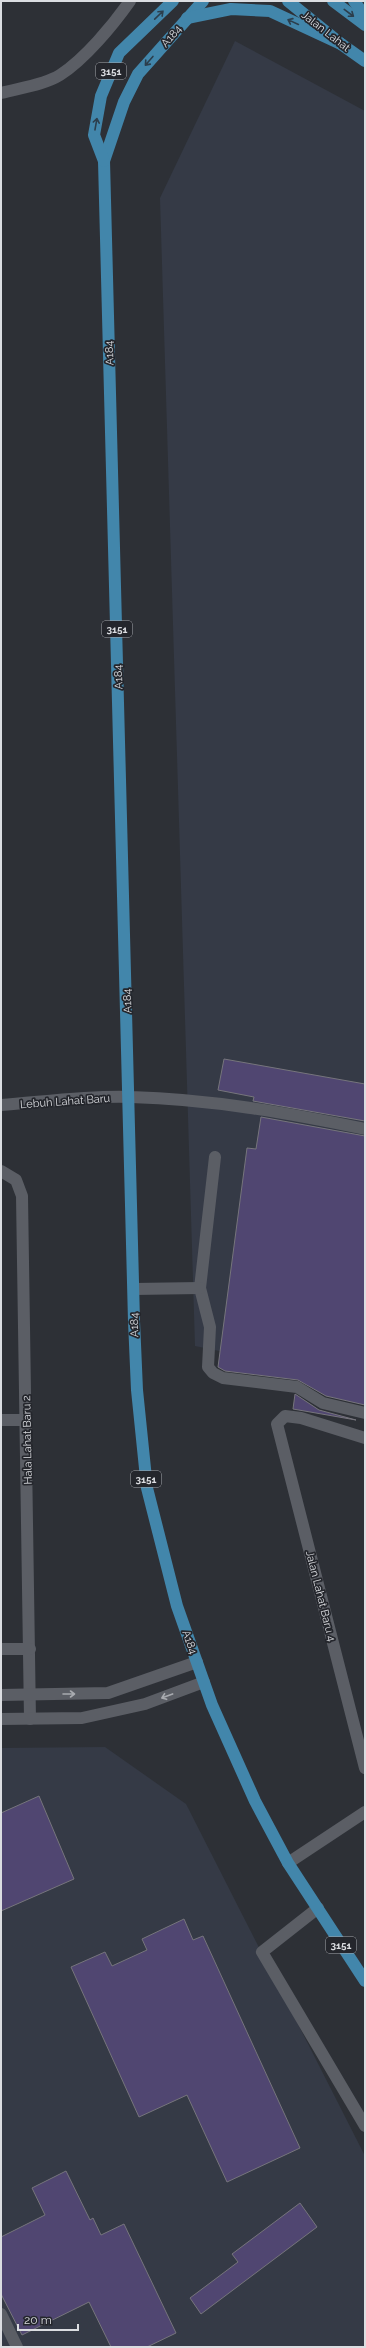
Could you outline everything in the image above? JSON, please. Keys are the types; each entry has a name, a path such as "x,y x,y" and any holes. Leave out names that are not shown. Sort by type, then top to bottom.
{"main road":[{"name":"A184","path":"203,1 138,74 124,102 104,161 137,1390 147,1488 177,1606 204,1682 232,1752 255,1801 288,1863 365,1981"},
{"name":"Jalan Lahat","path":"288,1 341,44 365,61"},
{"path":"333,1 365,25"},
{"path":"354,1 365,16"},
{"name":"3151","path":"104,161 94,135 101,96 115,62 119,53 172,2"},
{"path":"187,18 231,9 270,11 341,44"}],"street":[{"path":"1,93 59,75 75,63 117,19 130,1"},
{"name":"Lebuh Lahat Baru","path":"1,1105 130,1096 206,1102 298,1115 365,1129"},
{"path":"215,1157 200,1288 210,1327 208,1367 213,1373 223,1378 297,1387 323,1403 365,1413"},
{"name":"Hala Lahat Baru 2","path":"1,1171 16,1180 22,1196 30,1718"},
{"path":"134,1289 200,1288"},
{"name":"Jalan Lahat Baru 4","path":"365,1438 301,1418 285,1416 277,1424 365,1768"},
{"path":"1,1420 26,1420"},
{"path":"1,1649 30,1649"},
{"path":"1,1695 108,1693 197,1662"},
{"path":"1,1719 82,1718 145,1704 204,1682"},
{"path":"288,1863 365,1812"},
{"path":"318,1908 262,1952 365,2126"},
{"path":"1,2314 17,2347"}],"shaded area":[{"path":"235,41 365,111 365,1381 195,1346 160,198"},
{"path":"105,1747 186,1804 365,2156 365,2347 1,2347 1,1748"}],"building":[{"path":"224,1059 365,1084 365,1121 253,1101 254,1097 218,1090"},
{"path":"261,1117 365,1136 365,1405 326,1396 298,1380 225,1371 218,1367 247,1148 256,1149"},
{"path":"295,1394 319,1410 356,1420 293,1409"},
{"path":"39,1796 74,1879 1,1911 1,1813"},
{"path":"184,1919 193,1940 203,1936 300,2148 227,2182 187,2095 139,2117 71,1967 105,1952 112,1966 147,1950 142,1939"},
{"path":"66,2171 90,2220 93,2218 101,2235 124,2224 176,2333 147,2347 111,2347 89,2302 22,2335 1,2294 1,2237 45,2215 32,2188"},
{"path":"300,2203 317,2227 201,2314 190,2298 238,2262 232,2254"}]}
